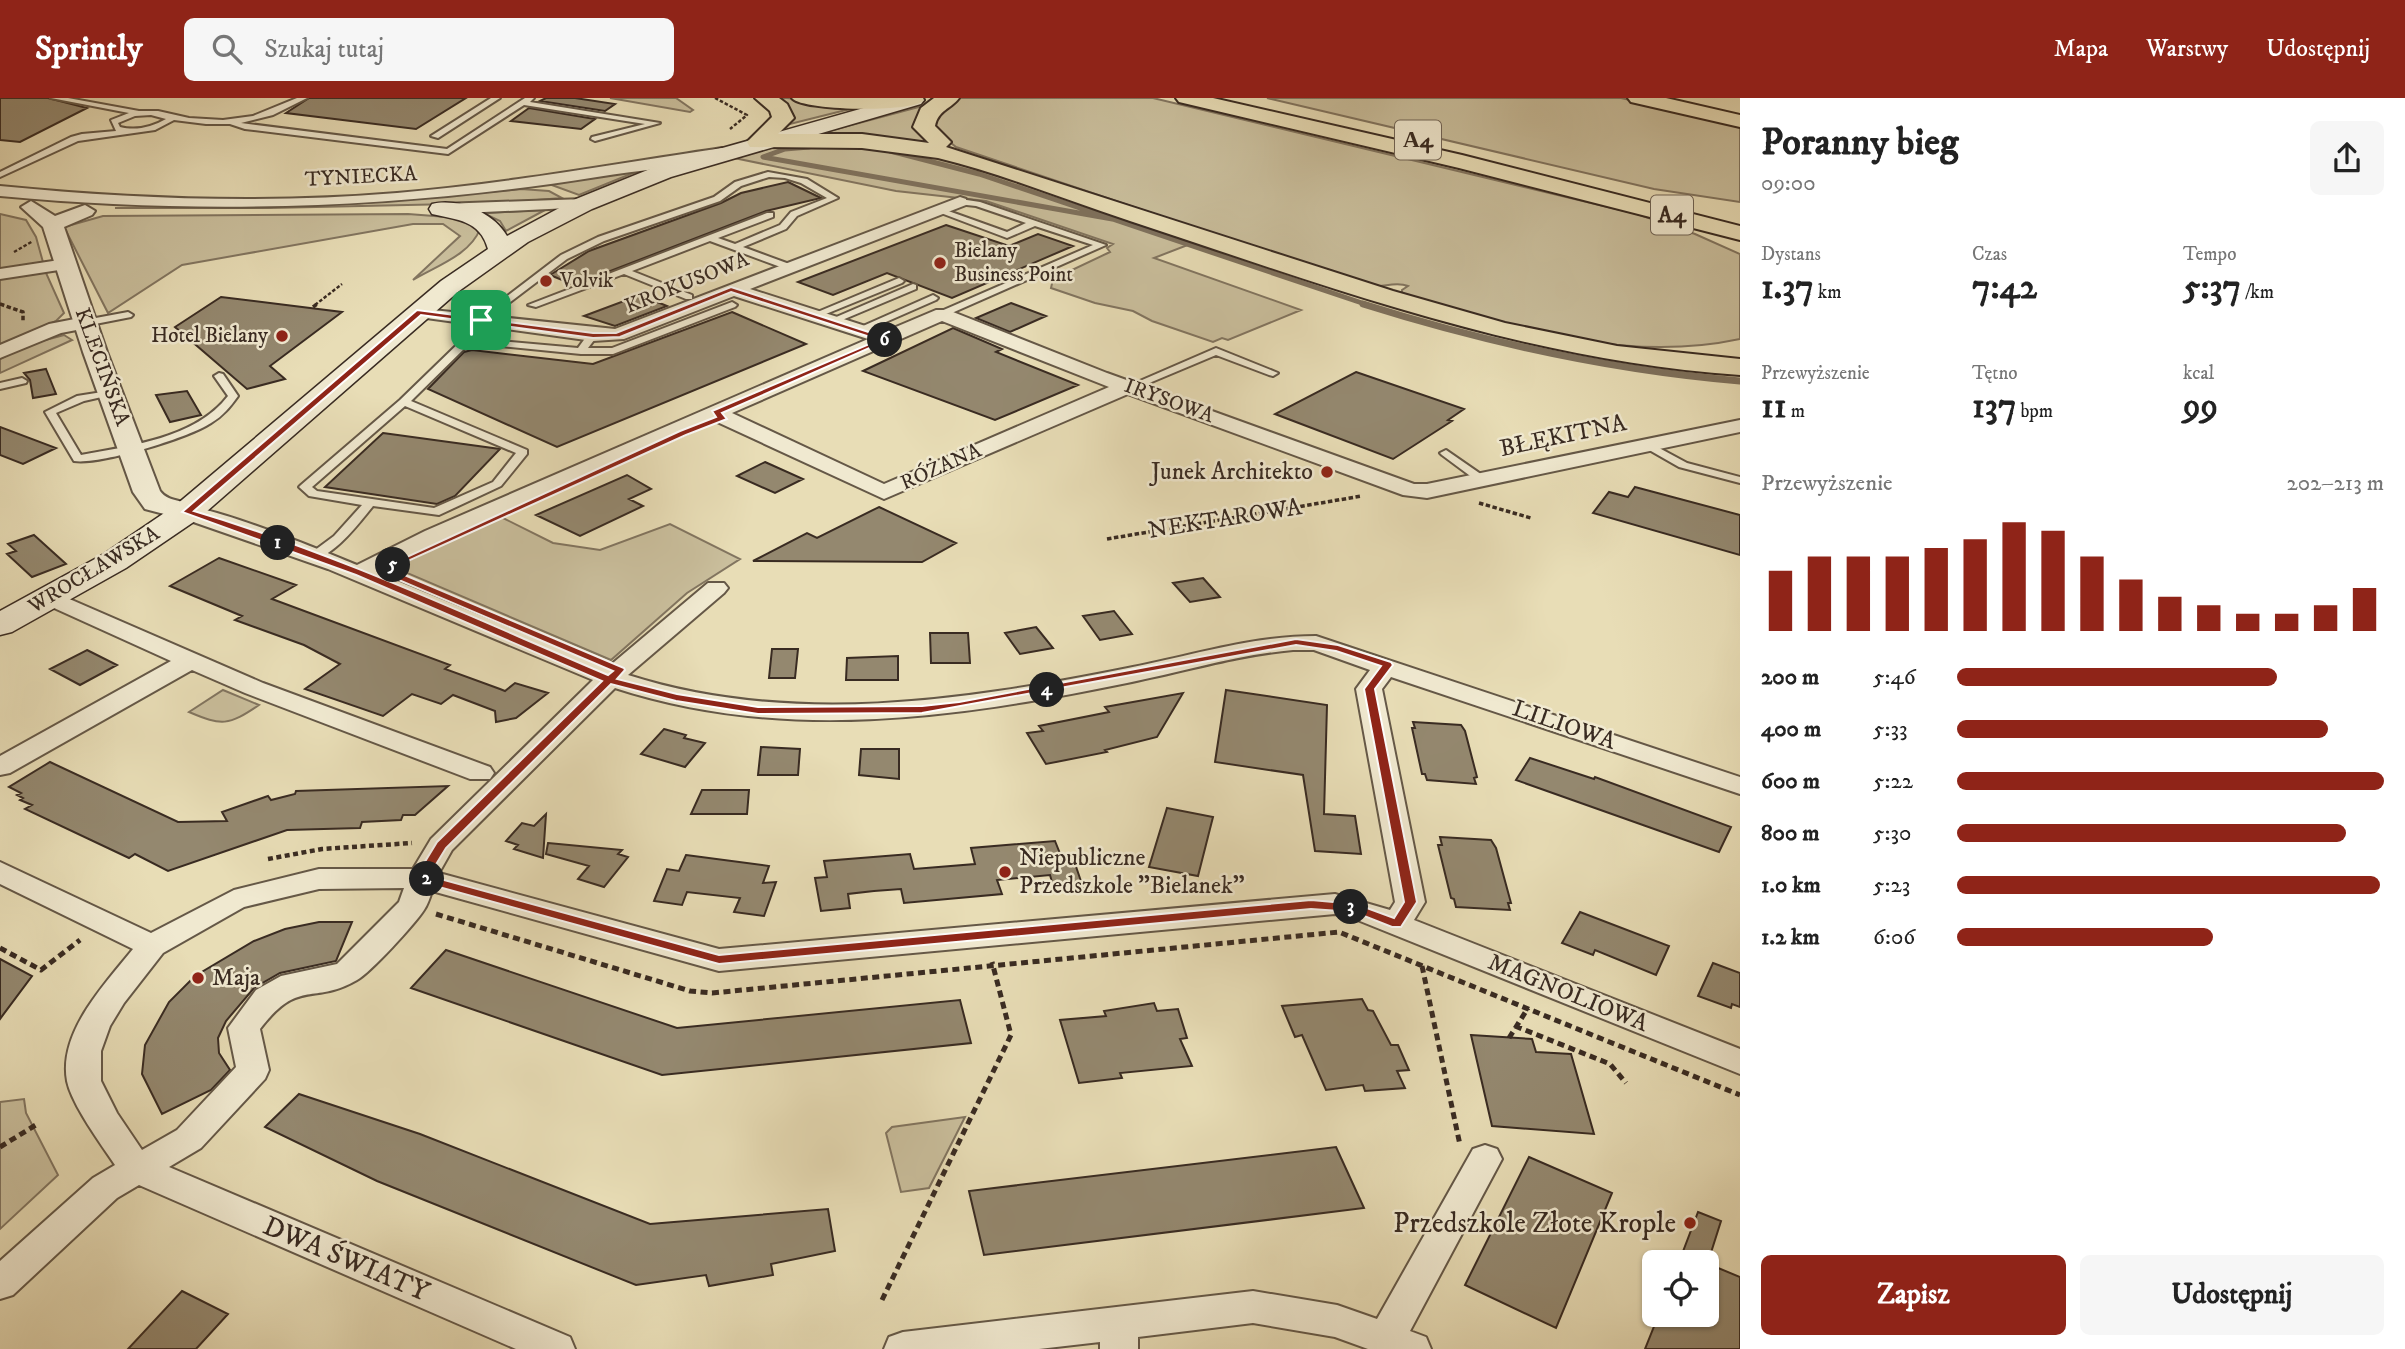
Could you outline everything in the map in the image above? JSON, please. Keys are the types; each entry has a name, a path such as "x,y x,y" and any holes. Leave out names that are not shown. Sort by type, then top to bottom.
{"highway":[{"path":"758,142 783,118 780,108 765,98"},
{"path":"802,98 845,103 915,100"},
{"path":"949,98 927,113 924,127 942,144 965,158"},
{"name":"A4","path":"1186,98 1740,220"},
{"name":"А4","path":"1232,98 1604,191"},
{"path":"1638,98 1739,123"},
{"path":"1669,98 1739,123"},
{"path":"758,142 878,140 965,158 1430,312 1549,343 1651,361 1740,368"},
{"path":"1604,191 1717,204"},
{"path":"1604,191 1740,249"},
{"name":"A4","path":"1604,191 1740,233"},
{"path":"1549,343 1662,353 1740,345"}],"main road":[{"name":"WROCŁAWSKA","path":"0,625 115,561 187,512 419,312 500,250 584,204 639,180 758,142 915,100"},
{"path":"440,209 478,216 487,221 495,232 500,250"}],"street":[{"name":"TYNIECKA","path":"0,191 116,201 260,202 372,199 491,188 722,153"},
{"path":"491,188 554,188 584,204"},
{"name":"KROKUSOWA","path":"419,312 593,335 617,335 732,297 789,267 960,202"},
{"name":"TYNIECKA","path":"0,204 85,211 207,214 584,204"},
{"path":"31,207 48,230 85,211"},
{"name":"KLECIŃSKA","path":"48,230 66,264 147,492 155,503 187,512"},
{"path":"0,274 66,264"},
{"path":"732,297 832,321 886,339"},
{"path":"359,573 433,536 886,339 938,306"},
{"name":"IRYSOWA","path":"938,306 1131,387 1396,488"},
{"path":"0,352 56,328 85,323"},
{"name":"RÓŻANA","path":"715,413 884,492 1113,392 1131,387"},
{"name":"BŁĘKITNA","path":"1396,488 1427,491 1740,426"},
{"name":"LILIOWA","path":"187,512 239,527 359,573 609,680 676,698 758,710 922,710 1087,683 1288,643 1327,645 1740,786"},
{"path":"0,1284 88,1203 135,1168 189,1139 253,1070 244,1028 267,998 292,984 328,979 348,972 412,906 422,878 441,845 609,680 673,621 716,588"},
{"path":"51,598 189,661 480,773"},
{"path":"0,767 189,661"},
{"path":"1388,665 1369,689 1410,902 1396,924"},
{"path":"0,872 152,946 113,995 94,1025 85,1051 84,1081 103,1120 135,1168"},
{"name":"MAGNOLIOWA","path":"152,946 234,900 319,879 422,878 719,960 1311,904 1356,908 1396,924 1535,995 1740,1062"},
{"name":"DWA ŚWIATY","path":"135,1168 556,1349"},
{"path":"903,1349 1119,1336 1253,1307 1336,1321 1395,1346 1477,1174"}],"lane":[{"path":"55,98 170,117 233,122 269,115 303,98"},
{"path":"435,136 496,98"},
{"path":"233,122 245,127 448,152 527,101 656,123 595,139"},
{"path":"94,103 119,118"},
{"path":"0,175 74,139 113,125 119,118 141,113"},
{"path":"162,127 170,121 170,117"},
{"path":"74,139 203,121"},
{"path":"113,125 125,131"},
{"path":"481,320 564,257 601,239 717,199 723,191 747,181 768,174 786,176 804,181 834,198 794,214 783,227 735,247"},
{"path":"747,181 762,188"},
{"path":"859,330 938,306 1101,245 960,202"},
{"path":"937,210 1007,234 1034,223"},
{"path":"533,305 770,215"},
{"path":"710,238 789,267"},
{"path":"625,271 689,297"},
{"path":"813,316 899,281"},
{"path":"832,321 913,287"},
{"path":"404,402 523,452 497,484 435,512 313,494 305,487 404,402 468,340 581,351 613,351 732,297"},
{"path":"85,323 128,315"},
{"path":"581,351 593,335"},
{"path":"1131,387 1216,351 1273,373"},
{"path":"111,392 81,398 51,412 78,459 156,443 198,424 229,404 233,396 219,376"},
{"path":"0,386 22,381"},
{"path":"1648,445 1683,465 1740,480"},
{"path":"1446,453 1481,479"},
{"path":"313,556 338,539 370,503"}],"path":[{"path":"11,253 48,230"},
{"path":"313,307 342,284"},
{"name":"NEKTAROWA","path":"1107,539 1190,523 1344,500"},
{"path":"268,859 322,849 414,842"},
{"path":"993,965 1339,932 1422,965 1535,995 1740,1094"},
{"path":"882,1300 1012,1035 985,934"},
{"path":"0,948 41,970 80,940"},
{"path":"1422,965 1477,1174"},
{"path":"1509,1038 1535,995"},
{"path":"1516,1026 1610,1064 1626,1083"},
{"path":"0,1147 39,1123"}],"shaded area":[{"path":"610,98 676,98 693,110 690,112"},
{"path":"775,98 862,106 790,124 790,110"},
{"path":"959,98 1153,98 1637,214 1695,234 1740,254 1740,339 1697,346 1611,345 1527,330 1402,295 1402,290 1408,286 1369,286 956,147 935,130 934,117"},
{"path":"1267,98 1621,98 1740,124 1740,202 1654,189"},
{"path":"926,105 935,146 818,134"},
{"path":"855,141 964,163 1198,241 1154,258 1301,310 1228,340 1222,338 1213,342 1152,321 1133,311 1095,303 1051,288 1053,279 1110,252 1107,248 1113,244 986,201 896,191 734,158 775,147"},
{"path":"648,167 579,195 549,184 549,183"},
{"path":"521,189 549,191 562,198 499,203 115,208 353,204"},
{"path":"545,210 506,231 500,221 483,213"},
{"path":"0,214 26,220 36,237 46,273 64,313 56,321 0,346"},
{"path":"408,214 460,218 480,229 469,246 460,253 413,280 460,236 443,224 413,224 182,265 108,313 64,227 103,216"},
{"path":"64,335 72,340 0,373 0,359 27,345"},
{"path":"501,517 553,543 600,550 670,524 740,559 687,593 611,660 400,570 401,564"},
{"path":"223,690 259,705 240,717 225,722 189,712"},
{"path":"24,1099 26,1113 58,1175 0,1229 0,1102"},
{"path":"965,1117 929,1188 901,1192 886,1133 892,1127"}],"building":[{"path":"0,98 48,98 87,108 20,142 0,140"},
{"path":"309,98 466,98 416,129 286,113"},
{"path":"546,98 575,98 615,104 605,111 540,101"},
{"path":"529,108 595,119 581,129 511,121"},
{"path":"788,182 821,198 766,211 574,285 550,275 589,251 721,203 741,193"},
{"name":"Bielany Business Point","path":"946,225 1009,246 1038,234 1073,246 952,298 887,273 833,295 798,282"},
{"path":"640,295 667,306 615,326 584,316"},
{"path":"221,297 342,312 270,366 285,379 247,389 175,327"},
{"path":"1011,303 1046,316 1010,332 976,318"},
{"path":"732,312 806,344 557,447 428,389 464,352 472,350 593,364"},
{"path":"953,328 1002,349 996,352 1078,385 995,420 863,371"},
{"path":"46,369 56,394 33,398 30,380 24,373"},
{"path":"1356,372 1464,409 1448,420 1452,421 1393,459 1275,414"},
{"path":"187,391 201,415 170,422 156,395"},
{"path":"0,427 56,448 23,464 0,455"},
{"path":"383,433 500,449 455,496 437,504 325,487"},
{"path":"765,462 803,479 775,493 737,476"},
{"path":"627,475 651,489 629,499 643,506 580,536 536,515"},
{"path":"1635,487 1740,515 1740,555 1593,513 1609,492 1628,497"},
{"path":"879,507 956,543 922,562 753,561 807,533 817,538"},
{"path":"34,535 66,564 32,577 7,554 16,551 8,544"},
{"path":"219,558 296,585 272,599 450,665 445,669 505,691 515,683 548,693 516,718 496,722 495,711 453,695 441,704 412,694 383,716 305,689 340,664 304,645 235,620 242,616 170,586"},
{"path":"1203,578 1220,597 1190,602 1173,583"},
{"path":"1114,611 1132,634 1100,640 1083,616"},
{"path":"1036,627 1053,648 1020,654 1005,633"},
{"path":"930,633 968,633 970,663 931,663"},
{"path":"772,649 798,649 795,678 769,678"},
{"path":"87,650 117,665 80,685 50,669"},
{"path":"898,656 898,680 846,680 847,658"},
{"path":"1226,690 1327,705 1324,814 1355,816 1361,854 1315,851 1303,775 1215,762"},
{"path":"1183,693 1157,737 1105,750 1107,752 1046,764 1027,733 1043,731 1039,726 1109,712 1105,707"},
{"path":"1413,722 1461,725 1477,777 1474,778 1476,784 1427,780 1425,774 1422,774"},
{"path":"664,729 705,743 685,767 641,754"},
{"path":"761,747 800,749 798,775 758,775"},
{"path":"861,749 899,749 899,779 859,775"},
{"path":"1530,758 1594,779 1595,777 1731,827 1719,852 1516,780"},
{"path":"50,762 178,822 227,821 222,812 268,796 271,800 295,794 296,791 448,786 415,815 403,815 401,820 362,822 360,828 287,830 168,871 135,854 129,858 25,809 32,805 20,800 23,798 17,795 21,793 9,787"},
{"path":"702,790 749,790 747,814 691,814"},
{"path":"1167,808 1213,817 1198,876 1149,867"},
{"path":"546,814 543,858 514,849 518,845 506,841 522,823 534,826"},
{"path":"1440,837 1491,840 1496,848 1511,903 1508,903 1510,910 1456,907 1454,899 1451,898 1438,845 1442,845"},
{"path":"1055,841 1061,856 1072,855 1083,887 1054,889 1050,875 997,880 1002,894 904,903 901,889 874,891 848,894 850,908 821,911 815,878 827,877 824,861 910,854 914,869 975,864 971,848"},
{"path":"548,843 622,850 618,854 628,857 604,887 578,879 589,866 546,854"},
{"path":"686,855 769,866 763,883 776,882 764,916 734,912 740,898 687,892 682,905 654,901 667,869 679,871"},
{"path":"1580,912 1669,946 1656,975 1595,950 1593,955 1562,943"},
{"path":"319,922 352,922 336,961 280,973 254,988 226,1021 218,1038 219,1053 230,1070 211,1090 162,1114 142,1074 145,1045 169,1002 195,976 254,941 285,929"},
{"path":"446,950 677,1028 960,1000 971,1043 662,1075 411,988"},
{"path":"0,959 32,976 0,1019"},
{"path":"1713,963 1740,973 1740,1007 1732,1004 1731,1008 1698,996"},
{"path":"1362,999 1368,1010 1373,1011 1391,1045 1398,1045 1409,1070 1397,1071 1405,1088 1365,1091 1363,1085 1326,1090 1302,1035 1295,1037 1282,1006"},
{"path":"1154,1003 1157,1011 1178,1009 1187,1038 1180,1039 1192,1066 1120,1073 1122,1078 1079,1083 1060,1020 1106,1016 1104,1011"},
{"path":"1471,1035 1532,1039 1536,1052 1571,1054 1594,1134 1492,1126"},
{"path":"299,1094 420,1134 650,1224 828,1209 835,1251 771,1264 773,1275 709,1286 706,1275 636,1285 377,1181 265,1127"},
{"path":"1336,1147 1364,1208 984,1255 969,1191"},
{"path":"1529,1157 1612,1193 1556,1328 1465,1285"},
{"path":"1698,1212 1721,1221 1712,1250 1684,1250"},
{"path":"1719,1268 1740,1277 1740,1349 1645,1349 1654,1327 1719,1327"},
{"path":"182,1291 228,1314 196,1349 128,1349"}],"waterway":[{"path":"809,147 785,149 763,157 1113,219"},
{"path":"890,151 979,174 1113,219"},
{"path":"1113,219 1118,220"},
{"path":"1113,219 1368,305"},
{"path":"1363,304 1456,331 1549,353 1644,370 1740,381"}],"place":[{"name":"Bielany Business Point","path":"940,263"},
{"name":"Volvik","path":"546,281"},
{"name":"Hotel Bielany","path":"282,336"},
{"name":"Junek Architekto","path":"1327,472"},
{"name":"Niepubliczne Przedszkole \"Bielanek\"","path":"1005,872"},
{"name":"Maja","path":"198,978"},
{"name":"Przedszkole Złote Krople","path":"1690,1223"}],"route":[{"path":"481,320 419,312 187,512 239,527 359,573 609,680 441,845 422,878 692,955 719,960 1311,904 1335,904 1356,908 1396,924 1410,902 1369,689 1388,665 1316,643 1280,643 1128,676 922,710 758,710 676,698 609,680 620,670 390,573 388,570 395,563 683,433 724,418 715,413 886,339 731,289 617,335 593,335 481,320"}]}
